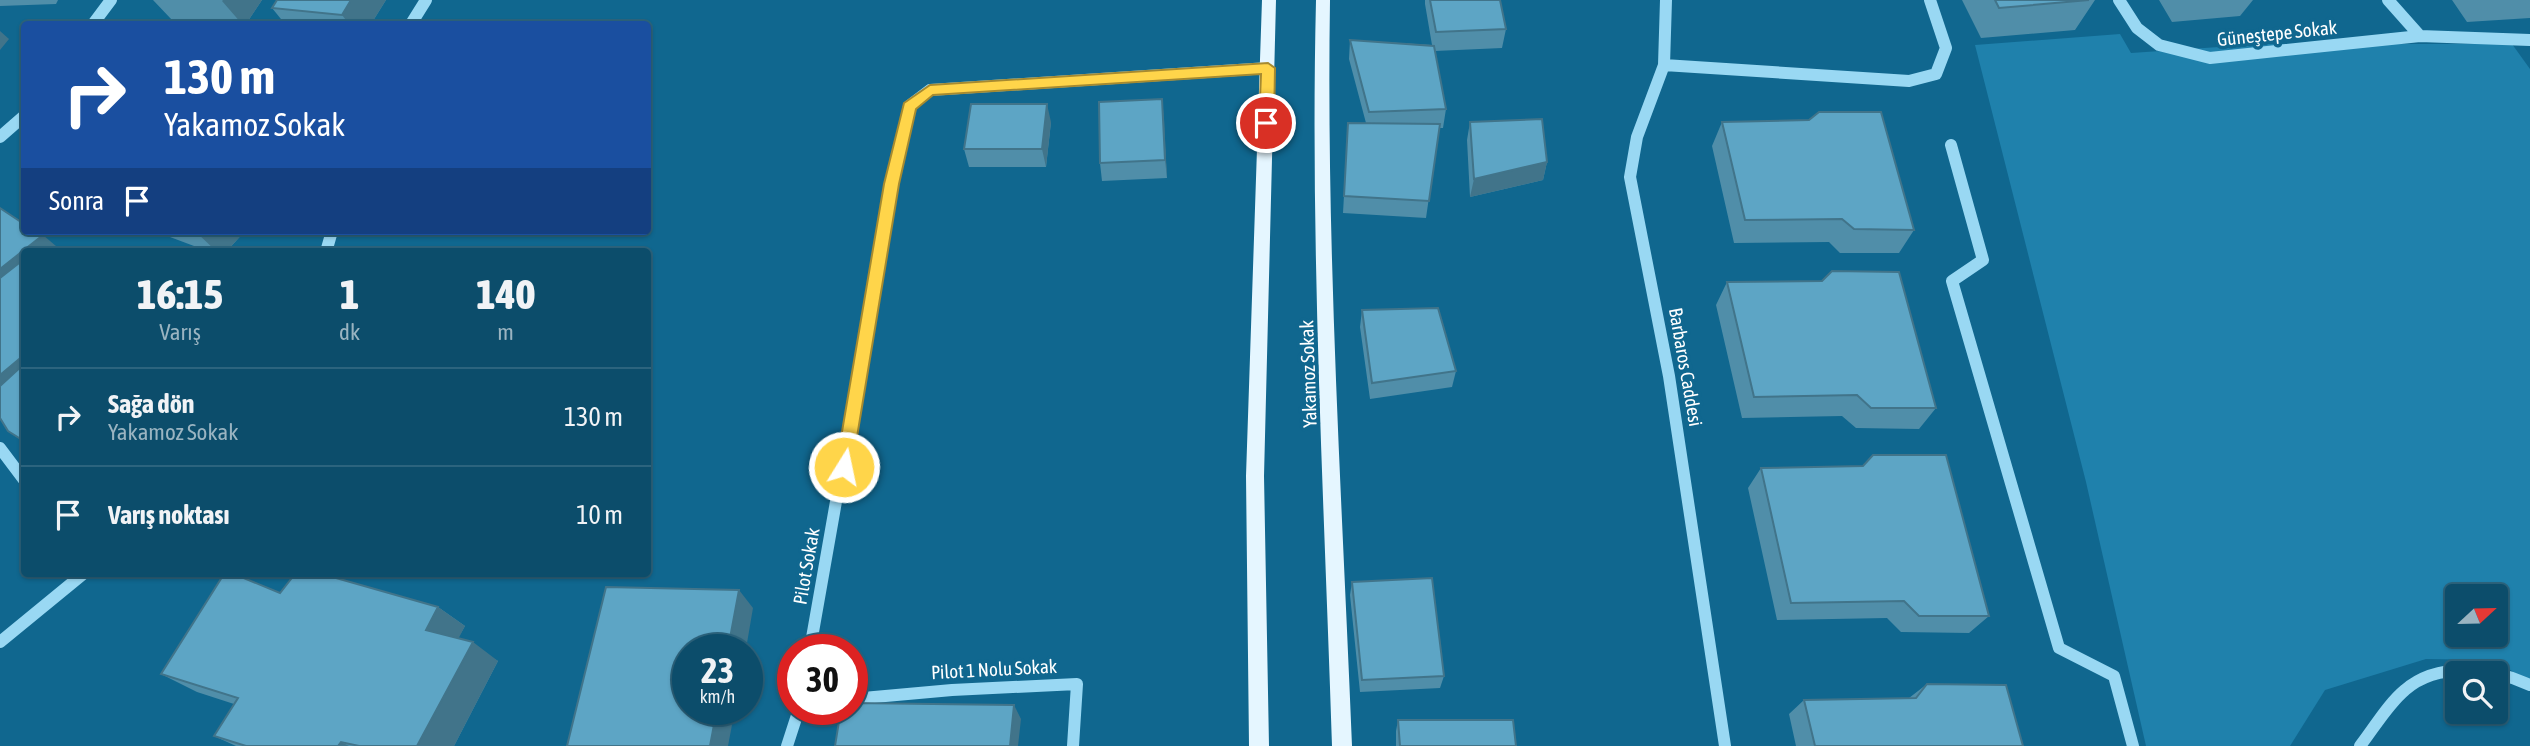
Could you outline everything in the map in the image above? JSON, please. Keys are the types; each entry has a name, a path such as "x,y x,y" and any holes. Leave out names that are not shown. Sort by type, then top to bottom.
{"main road":[{"path":"1259,746 1255,476 1269,0"},
{"name":"Yakamoz Sokak","path":"1323,0 1321,96 1326,304 1342,746"}],"street":[{"path":"95,21 111,0"},
{"path":"413,21 426,0"},
{"name":"Barbaros Caddesi","path":"1666,0 1664,65 1637,137 1630,177 1669,376 1725,746"},
{"path":"1664,65 1909,81 1936,74 1946,48 1930,0"},
{"name":"Güneştepe Sokak","path":"2119,0 2137,27 2160,45 2210,58 2420,36 2530,40"},
{"path":"2388,0 2420,36"},
{"name":"Pilot Sokak","path":"813,634 853,416 891,184 909,106 930,90 1268,68"},
{"path":"0,137 21,119"},
{"path":"1951,145 1983,260 1952,281 2059,648 2114,676 2133,746"},
{"path":"0,447 21,476"},
{"path":"0,642 79,577"},
{"path":"2360,746 2405,689 2447,669 2509,675 2530,685"},
{"name":"Pilot 1 Nolu Sokak","path":"868,698 952,690 1077,684 1073,746"},
{"path":"787,746 794,725"}],"shaded area":[{"path":"2120,34 2131,53 2263,44 2512,44 2530,69 2530,683 2508,669 2508,661 2426,659 2325,690 2290,746 2146,746 2086,482 1975,45"}],"building":[{"path":"277,0 351,0 342,15 272,8"},
{"path":"1430,0 1500,0 1506,29 1436,32"},
{"path":"1995,0 2089,0 1999,8"},
{"path":"1350,40 1434,46 1446,109 1369,112"},
{"path":"1162,99 1165,160 1100,163 1099,102"},
{"path":"971,104 1047,104 1042,149 964,149"},
{"path":"1819,112 1881,112 1914,230 1854,229 1842,219 1745,220 1722,122 1809,120"},
{"path":"1542,119 1547,162 1474,179 1470,122"},
{"path":"1348,123 1440,124 1429,201 1344,196"},
{"path":"0,208 21,222 21,235 43,235 27,248 21,248 21,252 0,269"},
{"path":"21,262 21,358 0,375 0,278"},
{"path":"1832,271 1899,272 1936,408 1871,408 1857,395 1754,397 1727,282 1822,281"},
{"path":"1438,308 1456,371 1372,383 1362,310"},
{"path":"21,367 21,439 8,431 0,418 0,386"},
{"path":"1873,455 1946,455 1989,616 1919,616 1904,601 1791,603 1761,468 1863,466"},
{"path":"222,577 241,577 280,593 293,577 333,577 438,607 426,630 473,642 417,746 359,746 341,742 338,746 246,746 214,736 238,698 161,674"},
{"path":"1432,578 1444,676 1362,680 1352,582"},
{"path":"606,587 739,590 731,634 672,634 672,725 714,725 710,746 567,746"},
{"path":"1927,684 2006,685 2023,746 1815,746 1804,700 1916,698"},
{"path":"868,703 1014,705 1010,746 835,746 838,725 868,725"},
{"path":"1398,720 1513,720 1516,746 1400,746"}],"route":[{"path":"844,467 891,184 909,106 930,90 1268,68 1266,123"}]}
